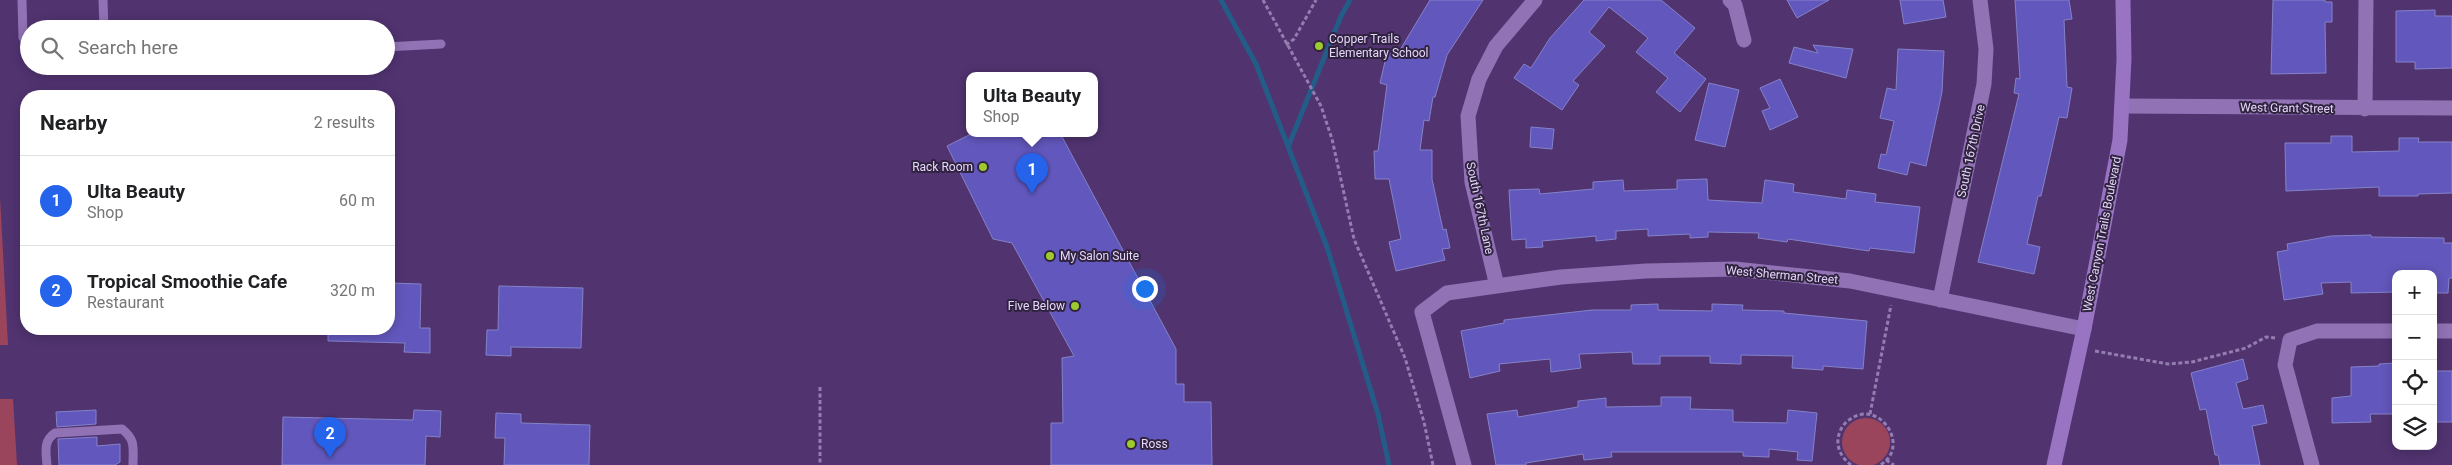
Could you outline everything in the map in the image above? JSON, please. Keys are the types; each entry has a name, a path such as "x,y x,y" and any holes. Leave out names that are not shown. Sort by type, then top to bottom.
{"street":[{"name":"South 167th Lane","path":"1497,286 1472,182 1468,116 1480,79 1496,46 1535,0"},
{"path":"1730,0 1735,5 1744,40"},
{"name":"South 167th Drive","path":"1940,300 1984,84 1986,49 1980,0"},
{"name":"West Canyon Trails Boulevard","path":"2054,465 2116,169 2122,106 2123,0"},
{"path":"2365,109 2366,0"},
{"name":"West Grant Street","path":"2122,106 2365,109 2452,108"},
{"name":"West Sherman Street","path":"1464,465 1422,312 1447,294 1561,277 1627,272 1735,269 1850,281 2084,329"},
{"path":"2312,465 2285,365 2290,340 2317,331 2392,331"},
{"path":"2437,331 2452,331"}],"lane":[{"path":"22,0 23,20"},
{"path":"103,0 104,20"},
{"path":"395,47 441,44"},
{"path":"47,465 46,444 49,437 55,433 122,429 131,436 133,465"}],"path":[{"path":"1263,0 1321,106 1332,139 1354,239 1405,358 1424,422 1432,465"},
{"path":"1286,45 1294,39 1316,0"},
{"path":"1870,414 1894,290"},
{"path":"2080,348 2168,364 2192,362 2246,348 2266,337 2290,340"},
{"path":"820,387 820,465"},
{"path":"1851,465 1843,458 1839,449 1840,431 1852,418 1870,414 1879,417 1891,430 1893,448 1886,460 1880,465"},
{"path":"1886,460 1894,465"}],"shaded area":[{"path":"0,197 8,345 0,345"},
{"path":"0,399 13,399 17,465 0,465"},
{"path":"1866,418 1875,420 1883,425 1888,433 1890,442 1888,451 1883,459 1875,464 1866,466 1857,464 1849,459 1844,451 1842,442 1844,433 1849,425 1857,420"}],"building":[{"path":"1430,0 1483,0 1447,55 1435,97 1433,97 1429,121 1424,120 1420,150 1432,150 1432,179 1443,230 1446,229 1450,248 1442,249 1445,260 1396,271 1389,242 1401,239 1389,179 1375,179 1374,151 1378,151 1387,85 1380,83 1387,53 1397,55"},
{"path":"1584,0 1661,0 1695,28 1674,53 1706,79 1680,112 1656,92 1668,78 1636,52 1648,38 1609,7 1589,32 1605,46 1573,81 1579,85 1562,110 1514,78 1524,64 1531,68 1550,38"},
{"path":"1787,0 1829,0 1797,18"},
{"path":"1900,0 1943,0 1946,17 1904,24"},
{"path":"2015,0 2069,0 2072,19 2064,20 2067,87 2072,88 2067,118 2059,117 2041,196 2038,196 2027,244 2040,247 2034,274 1978,262 2019,94 2014,93 2016,78 2020,79"},
{"path":"2273,0 2325,0 2325,2 2332,2 2332,22 2325,22 2326,73 2271,74"},
{"path":"2435,10 2435,16 2452,16 2452,68 2415,69 2415,62 2396,62 2396,11"},
{"path":"1813,45 1853,49 1846,78 1789,63 1794,47 1818,53"},
{"path":"1898,49 1944,51 1942,92 1926,166 1910,162 1907,175 1878,168 1881,154 1886,155 1894,121 1880,118 1887,88 1896,90"},
{"path":"1780,79 1798,117 1770,130 1762,111 1770,108 1760,88"},
{"path":"1709,83 1739,90 1725,147 1695,140"},
{"path":"1531,127 1554,129 1552,149 1530,147"},
{"path":"966,136 1062,137 1176,349 1176,384 1184,384 1184,402 1211,402 1212,465 1051,465 1051,423 1063,423 1062,358 1074,356 1012,243 993,239 947,146"},
{"path":"2331,136 2352,136 2352,152 2399,151 2399,138 2419,138 2418,142 2452,142 2452,193 2418,194 2418,196 2379,196 2379,187 2286,191 2285,143 2331,143"},
{"path":"1707,179 1708,200 1762,203 1765,180 1794,184 1793,192 1846,199 1847,190 1876,194 1875,202 1920,207 1914,253 1870,248 1869,251 1788,239 1787,242 1758,238 1759,233 1708,232 1708,237 1690,238 1690,234 1648,236 1648,229 1616,231 1616,239 1596,241 1596,236 1542,241 1543,247 1526,248 1526,239 1512,240 1509,190 1539,189 1540,194 1593,189 1593,182 1623,180 1624,191 1677,189 1677,180"},
{"path":"2371,235 2371,237 2444,238 2444,243 2452,243 2452,278 2449,278 2448,293 2437,293 2437,270 2392,270 2392,292 2351,293 2351,282 2321,283 2323,294 2284,300 2277,252 2288,250 2287,244 2331,236"},
{"path":"395,283 421,284 420,328 430,328 430,353 404,352 405,343 328,341 328,335 395,335"},
{"path":"499,286 583,288 581,348 511,347 511,356 486,355 487,330 498,330"},
{"path":"1658,304 1658,310 1712,311 1712,304 1743,305 1742,310 1784,311 1784,313 1867,321 1863,369 1823,366 1823,370 1792,368 1793,356 1741,355 1741,364 1710,363 1710,356 1660,356 1660,364 1633,364 1632,352 1579,354 1581,368 1551,372 1550,359 1499,364 1500,371 1470,378 1461,331 1504,323 1504,320 1592,310 1631,310 1631,305"},
{"path":"2243,359 2248,379 2236,383 2243,409 2263,405 2267,423 2252,426 2260,465 2220,465 2218,455 2215,455 2206,409 2200,410 2191,373"},
{"path":"2392,363 2392,414 2370,414 2371,422 2332,423 2332,398 2351,396 2351,367 2379,366 2379,364"},
{"path":"2437,371 2452,371 2452,422 2437,422"},
{"path":"1661,397 1691,397 1690,409 1733,410 1733,422 1787,423 1788,410 1817,413 1812,461 1797,460 1798,452 1769,449 1769,457 1743,456 1743,452 1611,452 1612,457 1584,460 1583,454 1526,463 1526,465 1496,465 1487,414 1517,410 1518,417 1578,407 1578,401 1606,398 1606,407 1661,406"},
{"path":"96,410 96,424 57,427 56,412"},
{"path":"414,410 441,411 440,437 426,436 425,465 282,465 283,417 413,420"},
{"path":"496,413 521,414 521,423 590,425 589,465 504,465 505,438 495,438"},
{"path":"97,437 97,446 120,444 120,462 115,465 59,465 58,439"}],"waterway":[{"path":"1221,0 1256,64 1327,247 1378,414 1389,465"},
{"path":"1288,147 1341,16 1350,0"}],"place":[{"name":"Copper Trails Elementary School","path":"1319,46"},
{"name":"Rack Room","path":"983,167"},
{"name":"Ulta Beauty","path":"1032,194"},
{"name":"My Salon Suite","path":"1050,256"},
{"name":"Five Below","path":"1075,306"},
{"name":"Ross","path":"1131,444"},
{"name":"Tropical Smoothie Cafe","path":"330,458"}]}
